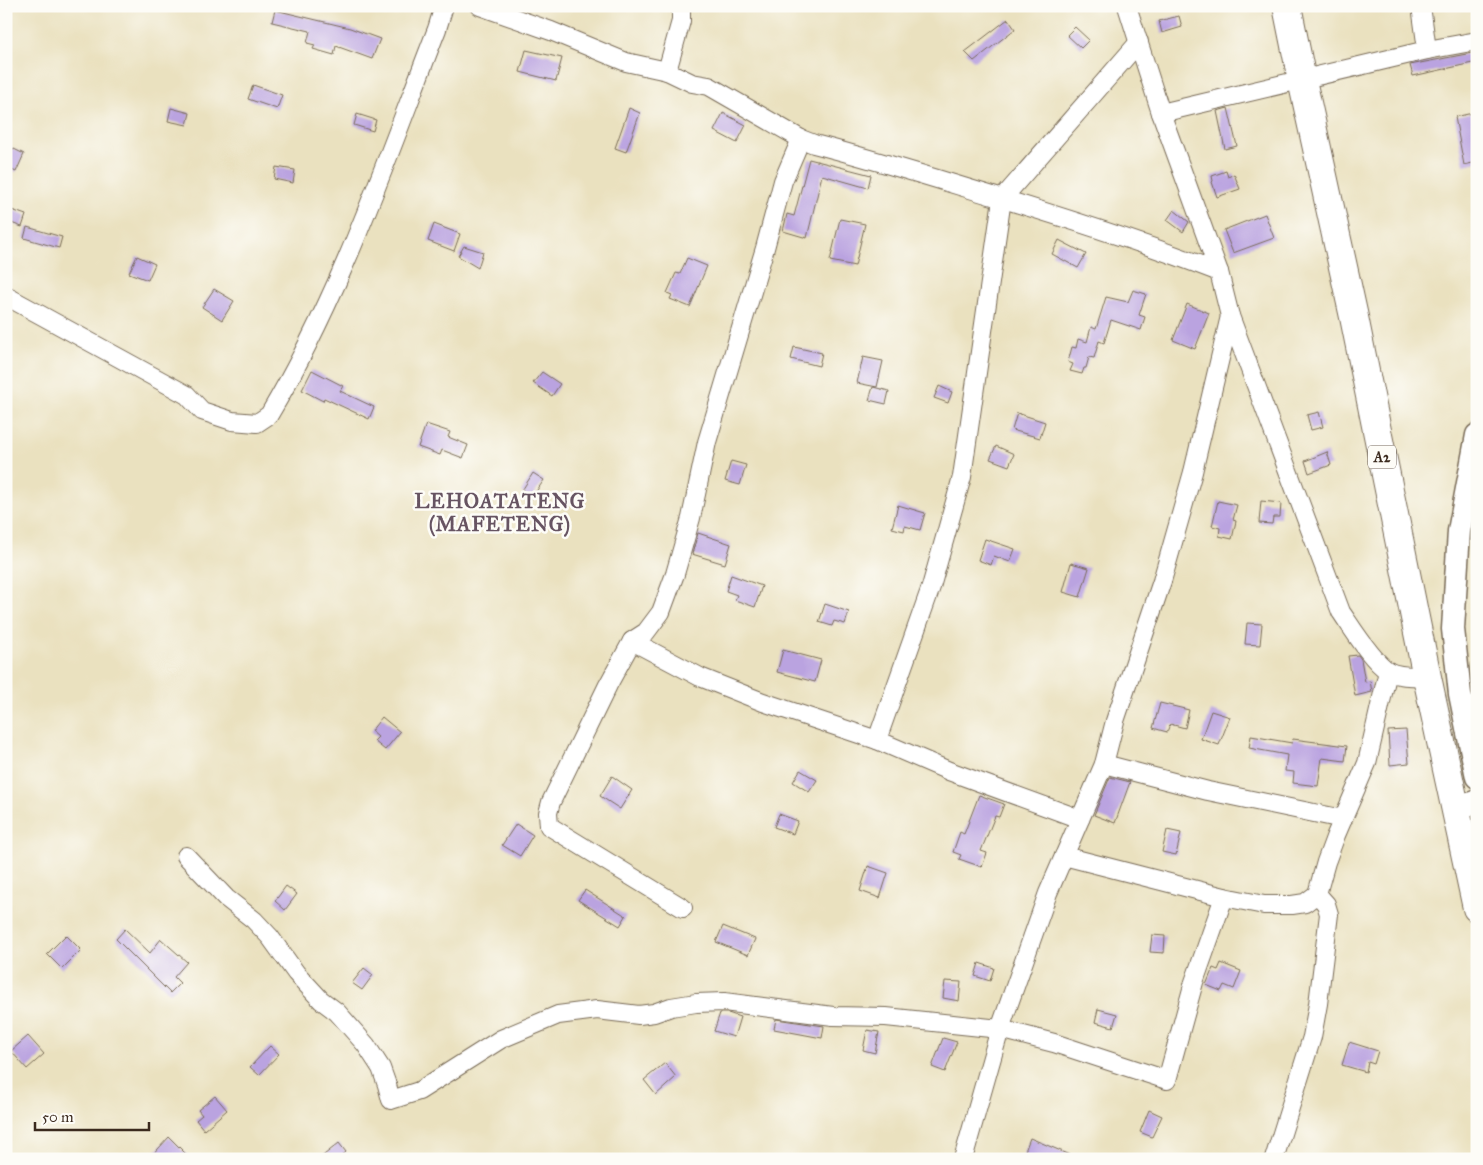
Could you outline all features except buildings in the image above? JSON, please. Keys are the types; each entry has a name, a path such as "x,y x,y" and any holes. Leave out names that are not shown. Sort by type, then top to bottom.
{"main road":[{"name":"A2","path":"1287,6 1354,316 1427,677 1466,805 1477,908"}],"street":[{"path":"6,296 187,395 202,411 244,423 257,422 269,415 337,283 382,176 444,6"},
{"path":"480,6 552,31 626,62 668,71 692,83 709,86 801,139 814,144 1002,199 1121,237 1219,272"},
{"path":"668,71 680,21 681,6"},
{"path":"1127,6 1161,113 1219,272 1230,316 1341,612 1370,653 1388,671 1405,676 1427,677"},
{"path":"1421,6 1427,50"},
{"path":"1161,113 1427,50 1477,41"},
{"path":"877,740 931,587 962,477 1002,199 1139,42"},
{"path":"683,908 549,826 548,813 551,802 608,685 632,641 646,632 661,612 675,574 691,518 708,442 763,257 783,181 801,139"},
{"path":"963,1159 1000,1029 1048,893 1104,764 1118,711 1162,581 1188,490 1230,316"},
{"path":"1477,435 1459,530 1453,630 1460,694 1477,777"},
{"path":"632,641 700,677 763,702 877,740 949,771 1080,819"},
{"path":"1064,856 1224,897 1264,905 1305,903 1316,894 1326,862 1367,763 1388,671"},
{"path":"1104,764 1208,791 1343,819"},
{"path":"186,856 226,898 254,920 270,937 296,973 321,1000 337,1012 366,1045 381,1068 391,1100 419,1092 508,1036 558,1015 597,1010 639,1014 654,1013 672,1007 696,1003 724,1002 833,1016 886,1017 1000,1029 1054,1043 1167,1080 1194,982 1224,897"},
{"path":"1274,1159 1312,1037 1318,1004 1329,914 1326,904 1316,894"}],"district":[{"name":"LEHOATATENG (MAFETENG)","path":"500,512"}]}
